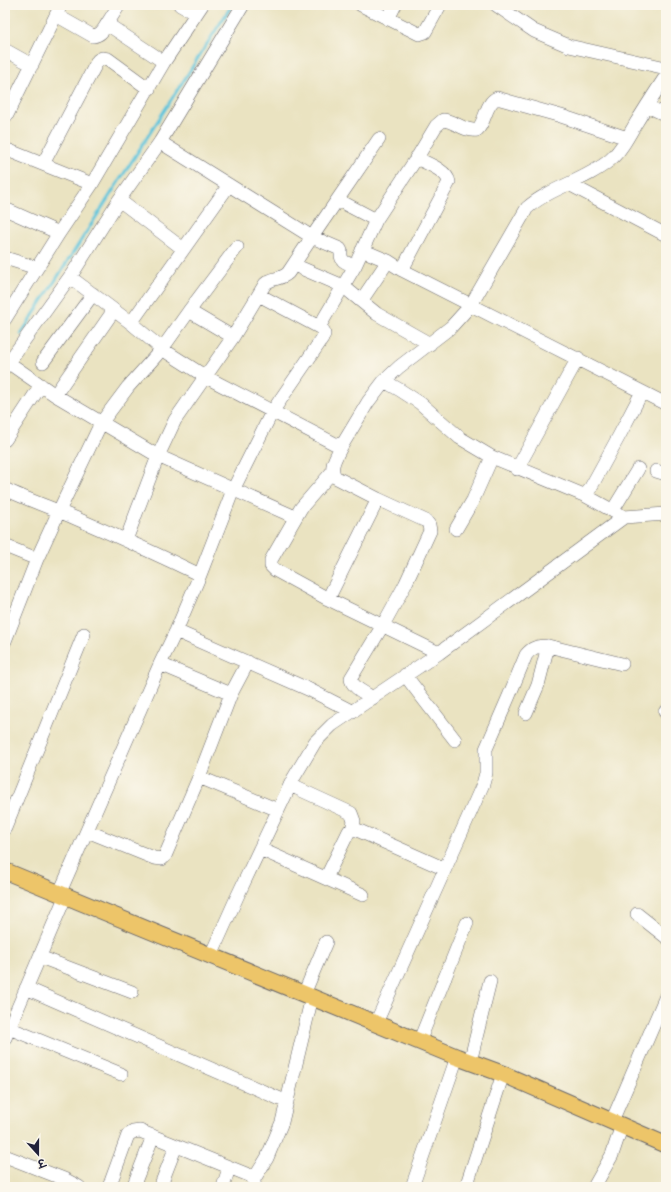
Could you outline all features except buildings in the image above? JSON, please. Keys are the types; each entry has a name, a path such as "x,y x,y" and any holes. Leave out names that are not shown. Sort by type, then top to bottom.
{"main road":[{"path":"5,871 464,1060 503,1074 666,1145"}],"street":[{"path":"7,115 59,10 93,36 97,36 101,33 119,5"},
{"path":"5,319 92,184 164,62 199,9 180,5"},
{"path":"243,5 160,142 119,200 70,277 7,365 158,456 295,517"},
{"path":"361,5 415,33 421,34 428,29 440,5"},
{"path":"388,19 395,5"},
{"path":"496,5 534,31 569,46 666,68"},
{"path":"107,24 164,62"},
{"path":"5,50 32,65"},
{"path":"42,164 98,60 102,58 108,59 149,89"},
{"path":"439,653 328,599 275,570 271,566 271,560 295,517 332,472 332,467 341,447 368,402 384,381 399,367 451,327 471,305 527,208 547,193 590,174 616,154 666,76"},
{"path":"319,327 355,266 376,220 440,122 448,120 470,130 477,130 491,102 497,98 560,116 627,138"},
{"path":"647,106 666,115"},
{"path":"126,540 158,456 175,420 233,337 268,280 285,276 294,265 379,139"},
{"path":"160,142 312,237 340,249 342,260 355,266"},
{"path":"5,149 92,184"},
{"path":"402,270 449,182 444,173 416,158"},
{"path":"569,184 666,234"},
{"path":"131,323 182,248 229,185"},
{"path":"119,200 182,248"},
{"path":"338,200 376,220"},
{"path":"5,209 59,234"},
{"path":"5,641 37,559 58,511 101,423 128,388 162,349 189,310 238,247"},
{"path":"362,250 388,261 402,270 666,404"},
{"path":"5,258 37,268"},
{"path":"361,301 388,261"},
{"path":"294,265 343,286 377,314 430,344"},
{"path":"70,277 131,323 162,349 206,377 341,447"},
{"path":"43,362 93,294"},
{"path":"121,1074 7,1033 40,957 87,831 200,575 233,490 272,412 324,334 323,330 319,327 259,295"},
{"path":"55,395 114,310"},
{"path":"189,310 233,337"},
{"path":"517,469 578,358"},
{"path":"384,381 420,403 460,438 492,458 586,496 618,514 666,514"},
{"path":"5,440 41,386"},
{"path":"586,496 642,392"},
{"path":"456,529 473,500 492,458"},
{"path":"211,955 290,785 315,742 332,725 439,653 618,514 638,469"},
{"path":"332,472 335,477 426,521 429,525 430,531 405,585 350,680 354,685 373,698"},
{"path":"5,488 23,498 126,540 200,575"},
{"path":"328,599 378,499"},
{"path":"5,546 37,559"},
{"path":"176,631 308,689 353,712"},
{"path":"5,828 84,634"},
{"path":"376,1023 483,784 486,773 486,749 526,655 530,650 537,646 548,646 622,664"},
{"path":"526,713 542,672 548,646"},
{"path":"87,831 154,858 162,859 165,856 199,777 231,694 248,662"},
{"path":"160,664 231,694"},
{"path":"405,675 455,740"},
{"path":"199,777 278,810"},
{"path":"290,785 348,811 354,817 352,830 349,832 326,878"},
{"path":"352,830 358,830 445,869"},
{"path":"260,849 363,895"},
{"path":"637,914 666,937"},
{"path":"420,1042 467,923"},
{"path":"254,1183 276,1139 282,1122 308,995 326,942"},
{"path":"40,957 132,992"},
{"path":"412,1187 464,1060 490,981"},
{"path":"26,988 287,1102"},
{"path":"594,1187 612,1155 617,1123 666,996"},
{"path":"466,1187 503,1074"},
{"path":"109,1187 128,1135 132,1132 140,1131 251,1176 254,1183"},
{"path":"133,1187 153,1136"},
{"path":"160,1187 176,1146"},
{"path":"5,1156 64,1179 80,1187"},
{"path":"223,1187 229,1168"}],"waterway":[{"path":"21,334 232,5"}]}
